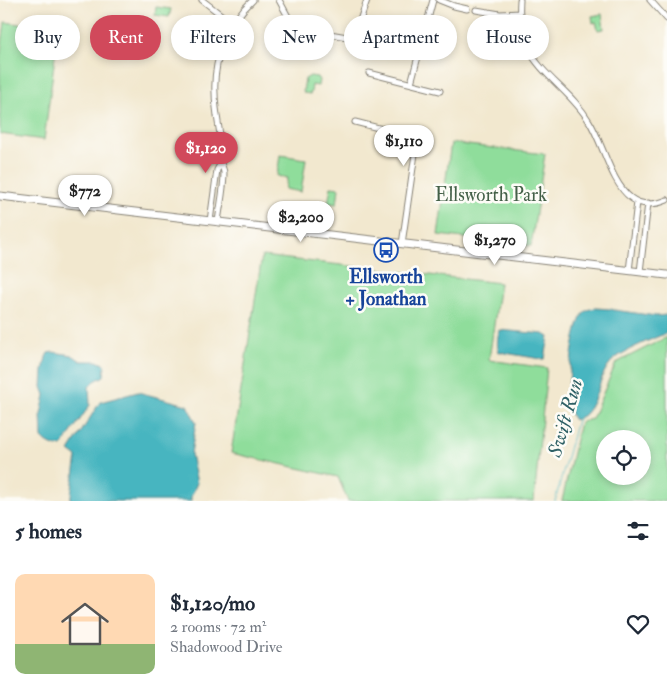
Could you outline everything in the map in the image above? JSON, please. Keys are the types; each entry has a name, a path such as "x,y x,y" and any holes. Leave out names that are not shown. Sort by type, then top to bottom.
{"main road":[{"path":"0,196 667,275"}],"street":[{"path":"202,0 221,15"},
{"path":"240,15 253,0"},
{"path":"279,0 296,28 348,37 356,32 367,0"},
{"path":"411,84 434,0"},
{"path":"439,0 467,9"},
{"path":"520,0 523,35 534,59 544,72 580,108 596,132 619,185 630,198 637,202 656,203 667,200"},
{"path":"650,0 667,18"},
{"path":"476,10 500,14 520,13"},
{"path":"214,222 224,171 221,163 221,142 215,102 215,82 219,60"},
{"path":"369,73 440,91"},
{"path":"356,122 414,137 417,140 402,244"},
{"path":"629,271 637,202"},
{"path":"640,272 648,203"}],"green space":[{"path":"156,7 171,9 169,17 155,15"},
{"path":"602,14 604,29 598,30 596,22 593,23 592,16"},
{"path":"5,22 15,23 15,60 55,60 44,140 0,134 0,59"},
{"path":"310,76 317,77 319,80 318,86 312,85 310,94 304,93 305,79"},
{"name":"Ellsworth Park","path":"451,143 545,154 531,246 438,235"},
{"path":"280,155 306,159 301,192 285,189 287,178 277,176"},
{"path":"331,187 339,188 337,204 328,203"},
{"path":"262,256 500,283 489,360 547,368 534,501 348,501 338,477 231,453"},
{"path":"667,337 667,501 562,501 580,422 592,419 616,363"}],"water":[{"path":"595,308 656,316 667,315 667,333 630,350 611,362 603,374 590,408 584,415 574,420 569,401 572,352 584,312"},
{"path":"499,330 544,334 549,337 545,358 541,359 499,352 497,344"},
{"path":"48,353 72,355 81,361 97,361 105,365 104,376 89,387 90,405 62,446 51,445 42,438 41,414 45,395 42,387 43,371"},
{"path":"138,392 187,405 196,422 191,454 197,483 191,501 70,501 77,457 69,451 100,402"}],"waterway":[{"name":"Swift Run","path":"555,501 578,417"}],"place":[{"name":"Ellsworth + Jonathan","path":"386,250"}]}
